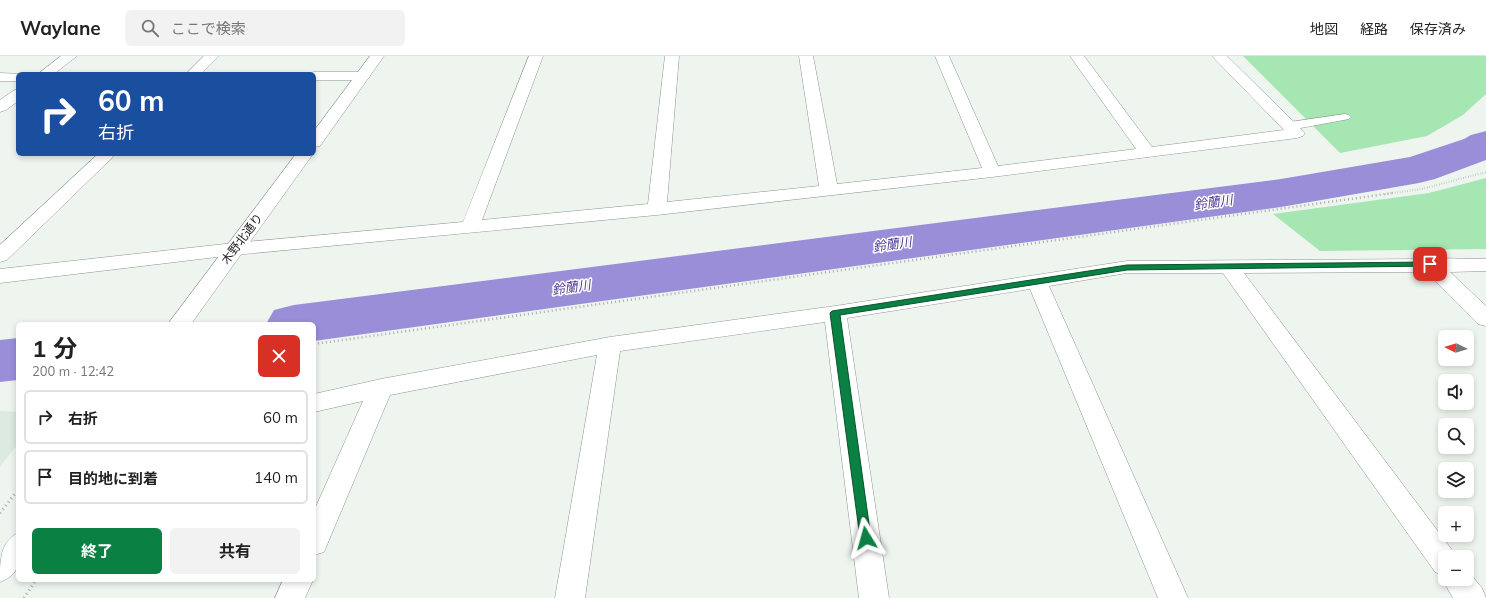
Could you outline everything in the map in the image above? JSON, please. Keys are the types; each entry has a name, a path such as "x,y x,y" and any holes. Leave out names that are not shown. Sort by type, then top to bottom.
{"street":[{"path":"48,72 70,56"},
{"path":"195,72 212,56"},
{"path":"316,139 377,56"},
{"path":"470,227 536,56"},
{"path":"657,209 672,56"},
{"path":"806,56 829,190"},
{"path":"942,56 992,172"},
{"path":"1077,56 1146,152"},
{"path":"0,276 234,249 657,209 992,172 1297,133 1219,56"},
{"path":"316,76 363,76"},
{"path":"0,77 16,77"},
{"path":"0,107 16,95"},
{"path":"0,256 106,156"},
{"name":"木野北通り","path":"180,322 304,156"},
{"path":"1430,264 1486,319"},
{"path":"316,403 381,388 610,345 835,313 1127,268 1430,264 1486,265"},
{"path":"1228,266 1438,552"},
{"path":"1037,281 1173,598"},
{"path":"835,313 874,598"},
{"path":"570,598 610,345"},
{"path":"316,537 381,388"},
{"path":"0,569 16,548"},
{"path":"290,598 297,582"},
{"path":"1462,586 1471,598"}],"lane":[{"path":"1290,126 1345,117"}],"path":[{"path":"316,344 1422,189 1486,172"},
{"path":"0,513 16,493"},
{"path":"24,598 35,582"}],"shaded area":[{"path":"0,411 16,412 16,446 0,466"}],"green space":[{"path":"1243,56 1486,56 1486,94 1463,115 1427,136 1340,153"},
{"path":"1486,178 1486,249 1320,251 1273,214 1429,193"}],"waterway":[{"name":"鈴蘭川","path":"309,322 1281,193 1419,169 1479,148 1486,144"},
{"name":"鈴蘭川","path":"0,361 16,359"}],"route":[{"path":"866,538 835,313 1127,268 1430,264"}]}
